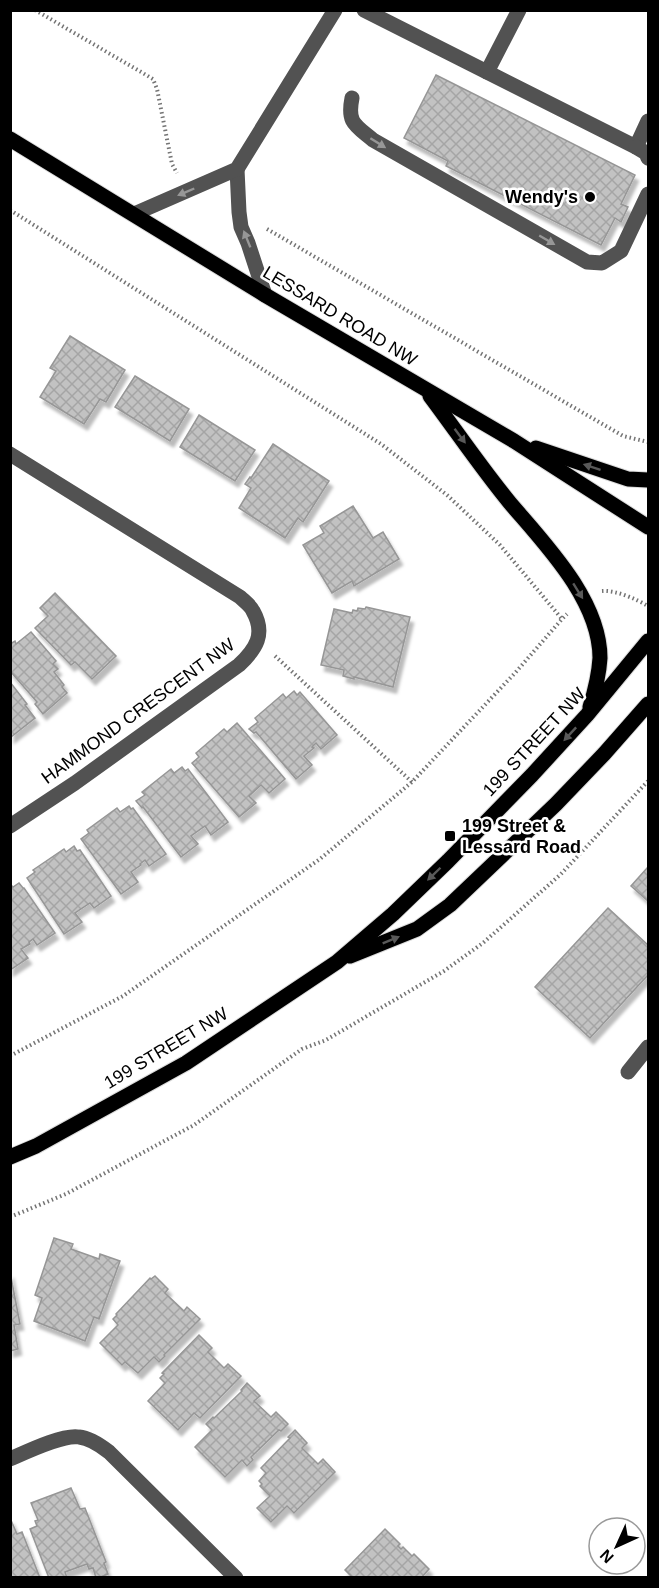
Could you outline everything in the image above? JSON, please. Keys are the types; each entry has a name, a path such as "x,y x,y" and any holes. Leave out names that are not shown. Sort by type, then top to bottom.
{"main road":[{"name":"LESSARD ROAD NW","path":"10,139 266,295 514,441 648,527"},
{"path":"425,389 509,501 560,563 592,618 600,658 587,715"},
{"path":"514,441 628,479 648,480"},
{"name":"199 STREET NW","path":"10,1157 36,1146 186,1063 337,962 393,914 532,775 587,715 648,641"},
{"name":"199 STREET NW","path":"337,962 417,929 450,905 556,804 648,704"}],"street":[{"path":"266,295 241,227 237,170 335,10"},
{"path":"364,10 636,147 646,153 648,158"},
{"path":"487,72 519,10"},
{"path":"352,98 349,112 354,124 373,140 587,262 602,263 621,251 648,194"},
{"path":"636,147 648,121"},
{"path":"134,214 237,170"},
{"name":"HAMMOND CRESCENT NW","path":"10,454 240,597 253,610 259,641 250,655 239,665 75,783 10,826"},
{"path":"628,1072 648,1047"},
{"path":"10,1459 58,1440 78,1436 96,1443 109,1452 236,1578"}],"path":[{"path":"35,10 153,79 157,88 172,164 177,174 196,188"},
{"path":"10,210 381,444 447,495 475,520 500,545 562,619"},
{"path":"239,213 623,436 648,442"},
{"path":"10,1056 123,996 320,860 412,782 582,598 593,592 606,591 648,604"},
{"path":"259,641 412,782"},
{"path":"10,1217 66,1194 194,1125 302,1049 326,1040 444,971 483,943 561,874 648,781"}],"building":[{"path":"436,75 635,175 621,204 628,207 621,222 615,218 601,245 446,166 448,161 404,138"},
{"path":"70,336 125,370 106,402 100,399 84,424 40,397 56,371 50,368"},
{"path":"135,376 189,409 170,441 115,407"},
{"path":"199,415 255,450 235,481 180,447"},
{"path":"273,444 329,481 303,522 298,518 285,538 239,508 251,488 245,484"},
{"path":"353,506 373,538 383,532 399,559 354,586 352,581 332,593 303,545 324,533 320,526"},
{"path":"55,593 116,656 92,679 75,662 71,665 35,628 48,616 40,608"},
{"path":"366,607 410,617 393,687 343,676 344,670 321,665 334,609 352,613 353,610 357,611 358,608 365,609"},
{"path":"31,632 56,661 53,664 58,669 54,672 67,693 43,714 35,704 37,702 10,671 10,644 15,641 16,644"},
{"path":"10,682 35,718 11,737"},
{"path":"294,691 297,695 300,692 337,735 321,749 316,743 312,747 314,748 304,756 312,765 296,779 256,732 249,729 258,722 255,718 283,694 286,698"},
{"path":"237,723 285,779 269,793 261,785 249,796 256,803 239,817 192,763 199,757 196,753 224,729 227,732"},
{"path":"182,767 185,771 188,769 228,822 211,835 205,826 191,836 198,844 181,857 136,801 145,795 142,792 171,769 174,773"},
{"path":"129,806 133,808 166,854 149,866 145,860 131,872 138,882 121,894 81,839 89,833 87,830 117,808 120,812"},
{"path":"74,846 77,851 80,850 111,896 94,908 90,903 75,913 82,922 64,934 27,878 35,872 33,870 64,849 66,852"},
{"path":"648,867 648,901 631,886"},
{"path":"19,883 55,933 37,945 33,939 29,942 30,944 21,949 28,958 10,970 10,884 13,887"},
{"path":"608,908 648,945 648,975 590,1038 535,987"},
{"path":"54,1238 73,1244 71,1249 99,1259 100,1254 120,1261 99,1319 94,1317 85,1341 34,1321 42,1298 35,1295"},
{"path":"10,1272 20,1324 14,1325 18,1349 10,1351"},
{"path":"155,1276 168,1289 165,1293 184,1311 187,1307 200,1319 159,1362 154,1357 138,1373 125,1362 122,1365 100,1343 118,1325 113,1319 116,1314 150,1278"},
{"path":"199,1335 212,1348 208,1352 224,1368 228,1364 241,1376 200,1418 194,1413 178,1430 148,1401 165,1383 160,1378 164,1374 162,1373"},
{"path":"247,1383 260,1396 254,1401 271,1417 276,1412 288,1424 251,1457 253,1460 247,1466 242,1460 225,1477 195,1447 212,1430 206,1424 242,1391"},
{"path":"295,1430 307,1443 302,1448 318,1464 323,1459 335,1472 294,1513 287,1506 271,1522 257,1508 270,1496 260,1486 262,1484 259,1481 266,1473 261,1468"},
{"path":"71,1488 80,1509 85,1508 106,1562 104,1563 108,1574 98,1578 93,1568 89,1569 87,1564 65,1572 67,1578 49,1578 30,1529 37,1526 35,1521 38,1520 31,1503"},
{"path":"10,1518 17,1534 22,1532 40,1578 10,1578"},
{"path":"385,1529 400,1544 398,1546 401,1549 403,1547 412,1556 414,1554 429,1569 421,1578 349,1578 351,1576 345,1570"}],"place":[{"name":"Wendy's","path":"590,197"},
{"name":"199 Street & Lessard Road","path":"450,836"}]}
